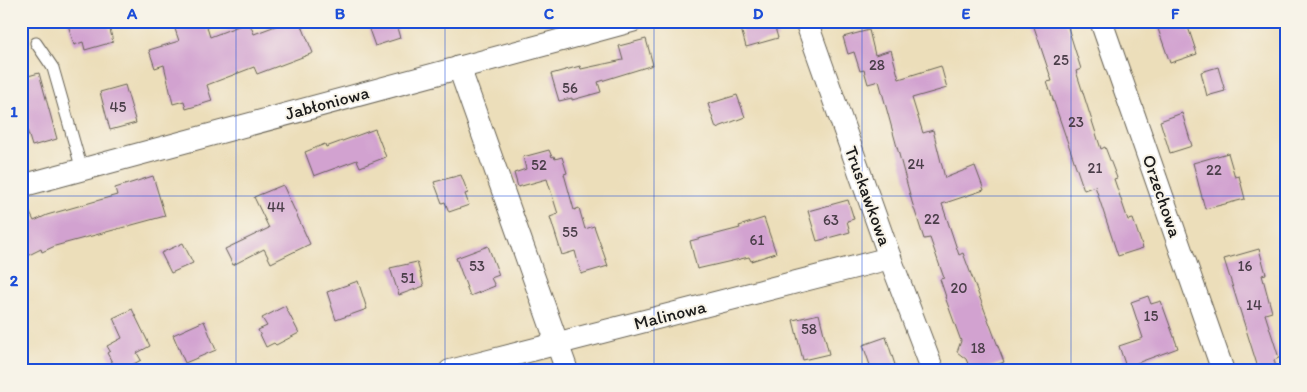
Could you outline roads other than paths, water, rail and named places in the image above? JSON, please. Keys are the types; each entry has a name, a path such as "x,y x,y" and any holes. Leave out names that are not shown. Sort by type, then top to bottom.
{"street":[{"name":"Jabłoniowa","path":"21,186 632,21"},
{"name":"Truskawkowa","path":"806,21 890,258 933,371"},
{"name":"Orzechowa","path":"1101,21 1223,371"},
{"path":"458,67 568,371"},
{"name":"Malinowa","path":"450,371 890,258"}],"lane":[{"path":"36,43 53,68 82,170"}]}
